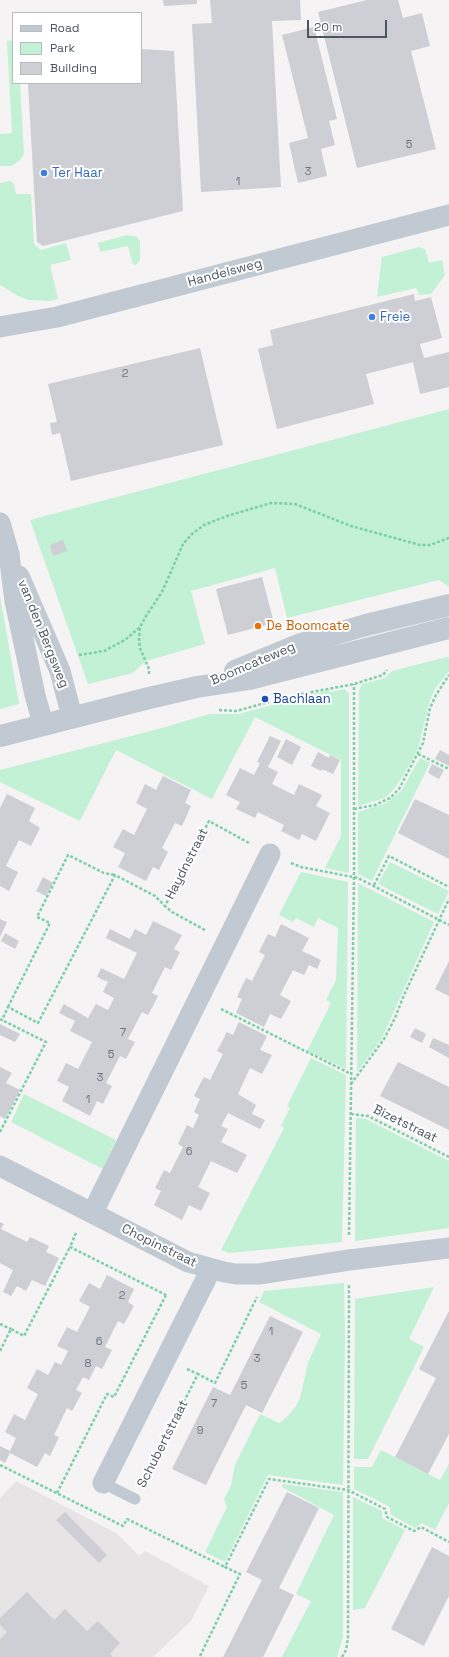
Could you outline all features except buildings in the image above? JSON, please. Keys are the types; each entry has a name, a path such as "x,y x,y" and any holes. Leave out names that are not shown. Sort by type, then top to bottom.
{"street":[{"name":"Handelsweg","path":"0,327 57,317 449,216"},
{"name":"van den Bergsweg","path":"0,524 9,554 60,671 72,717"},
{"name":"van den Bergsweg","path":"9,554 15,601 35,695 43,724"},
{"name":"Boomcateweg","path":"197,687 301,644 366,624 449,605"},
{"name":"Boomcateweg","path":"0,736 43,724 197,687 249,679 449,628"},
{"path":"90,1211 199,998 270,854"},
{"name":"Chopinstraat","path":"0,1166 188,1262 211,1269 236,1274 258,1274 349,1260 449,1248"},
{"name":"Schubertstraat","path":"103,1483 211,1269"}],"lane":[{"name":"Schubertstraat","path":"103,1483 135,1499"}],"path":[{"path":"48,642 63,652 82,656 104,652 125,640 140,627 162,592 183,544 192,534 204,525 252,508 272,503 295,504 351,526 420,545 430,545 449,538"},
{"path":"140,627 140,648 149,669 149,698"},
{"path":"354,809 375,804 390,798 405,779 423,743 430,708 436,695 449,675"},
{"path":"342,1657 346,1650 348,1638 350,1337 349,1260 354,877 354,684"},
{"path":"418,754 449,769"},
{"name":"Haydnstraat","path":"226,942 172,912 165,906 209,821 270,854"},
{"path":"270,854 301,867 354,877 374,885 449,925"},
{"path":"0,1132 46,1042 1,1019 50,923 37,917 68,855 104,873 115,875 156,896 165,906"},
{"path":"374,885 389,856 449,887"},
{"path":"8,1007 38,1023 115,875"},
{"path":"351,1084 384,1039 449,899"},
{"path":"199,998 351,1074"},
{"name":"Bizetstraat","path":"351,1114 368,1116 449,1157"},
{"path":"0,1324 24,1336 90,1211"},
{"path":"70,1247 191,1308"},
{"name":"Schubertstraat","path":"135,1499 198,1374 215,1383 260,1290 258,1274"},
{"path":"57,1493 107,1394 114,1397 166,1295"},
{"path":"0,1351 11,1329"},
{"path":"0,1465 123,1526 127,1519 240,1574 200,1656"},
{"path":"225,1567 269,1479 348,1490 385,1509 387,1517 414,1531 421,1527 449,1542"}],"shaded area":[{"path":"16,1481 116,1533 139,1556 145,1551 209,1586 191,1621 153,1657 0,1657 0,1498"}],"green space":[{"path":"12,40 12,84 20,84 24,154 20,160 12,166 0,166 0,134 12,133 7,41"},
{"path":"11,181 14,184 16,194 31,194 34,244 41,250 66,243 71,260 50,265 58,299 50,301 29,300 18,296 0,285 0,183"},
{"path":"127,235 137,237 140,241 140,260 136,265 133,264 128,246 100,252 98,243"},
{"path":"419,247 425,249 429,263 442,260 445,275 431,294 419,295 416,288 377,297 382,257"},
{"path":"449,409 449,587 439,580 287,618 275,568 191,591 205,644 146,661 133,673 88,684 30,520"},
{"path":"0,596 19,704 0,709"},
{"path":"447,657 449,658 449,671 435,689 430,700 418,749 403,776 394,789 385,798 358,806 359,691 362,684 385,678 392,671"},
{"path":"345,689 349,694 349,873 325,868 341,836 341,760 255,717 212,799 116,750 80,821 0,782 0,770 166,727 209,714 239,714 328,690 331,692"},
{"path":"420,758 430,763 372,881 358,874 358,812 386,803 401,791"},
{"path":"390,862 449,891 438,914 378,884"},
{"path":"301,872 348,882 346,1069 307,1051 331,1003 326,1000 336,980 338,928 318,918 314,927 296,918 293,922 279,915"},
{"path":"358,883 434,922 382,1038 357,1072"},
{"path":"311,1058 346,1075 342,1242 229,1253 221,1250 284,1128 281,1126 290,1108 287,1106"},
{"path":"24,1094 116,1140 103,1169 11,1122"},
{"path":"356,1118 366,1119 449,1161 449,1228 355,1241"},
{"path":"344,1283 345,1336 343,1485 268,1475 225,1562 205,1552 227,1507 224,1499 231,1485 235,1465 260,1414 279,1423 287,1417 296,1406 300,1398 308,1363 321,1334 259,1302 264,1291"},
{"path":"434,1287 409,1339 424,1347 368,1459 354,1459 355,1299"},
{"path":"381,1450 440,1480 449,1464 449,1503 435,1530 422,1523 415,1528 390,1514 390,1507 354,1489 354,1467 372,1467"},
{"path":"283,1484 343,1492 343,1637 337,1657 282,1657 311,1601 296,1594 334,1515 282,1487"},
{"path":"353,1497 382,1511 382,1518 405,1530 365,1608 353,1610"}],"place":[{"name":"Ter Haar","path":"44,173"},
{"name":"Freie","path":"372,317"},
{"name":"De Boomcate","path":"258,626"},
{"name":"Bachlaan","path":"265,699"}]}
